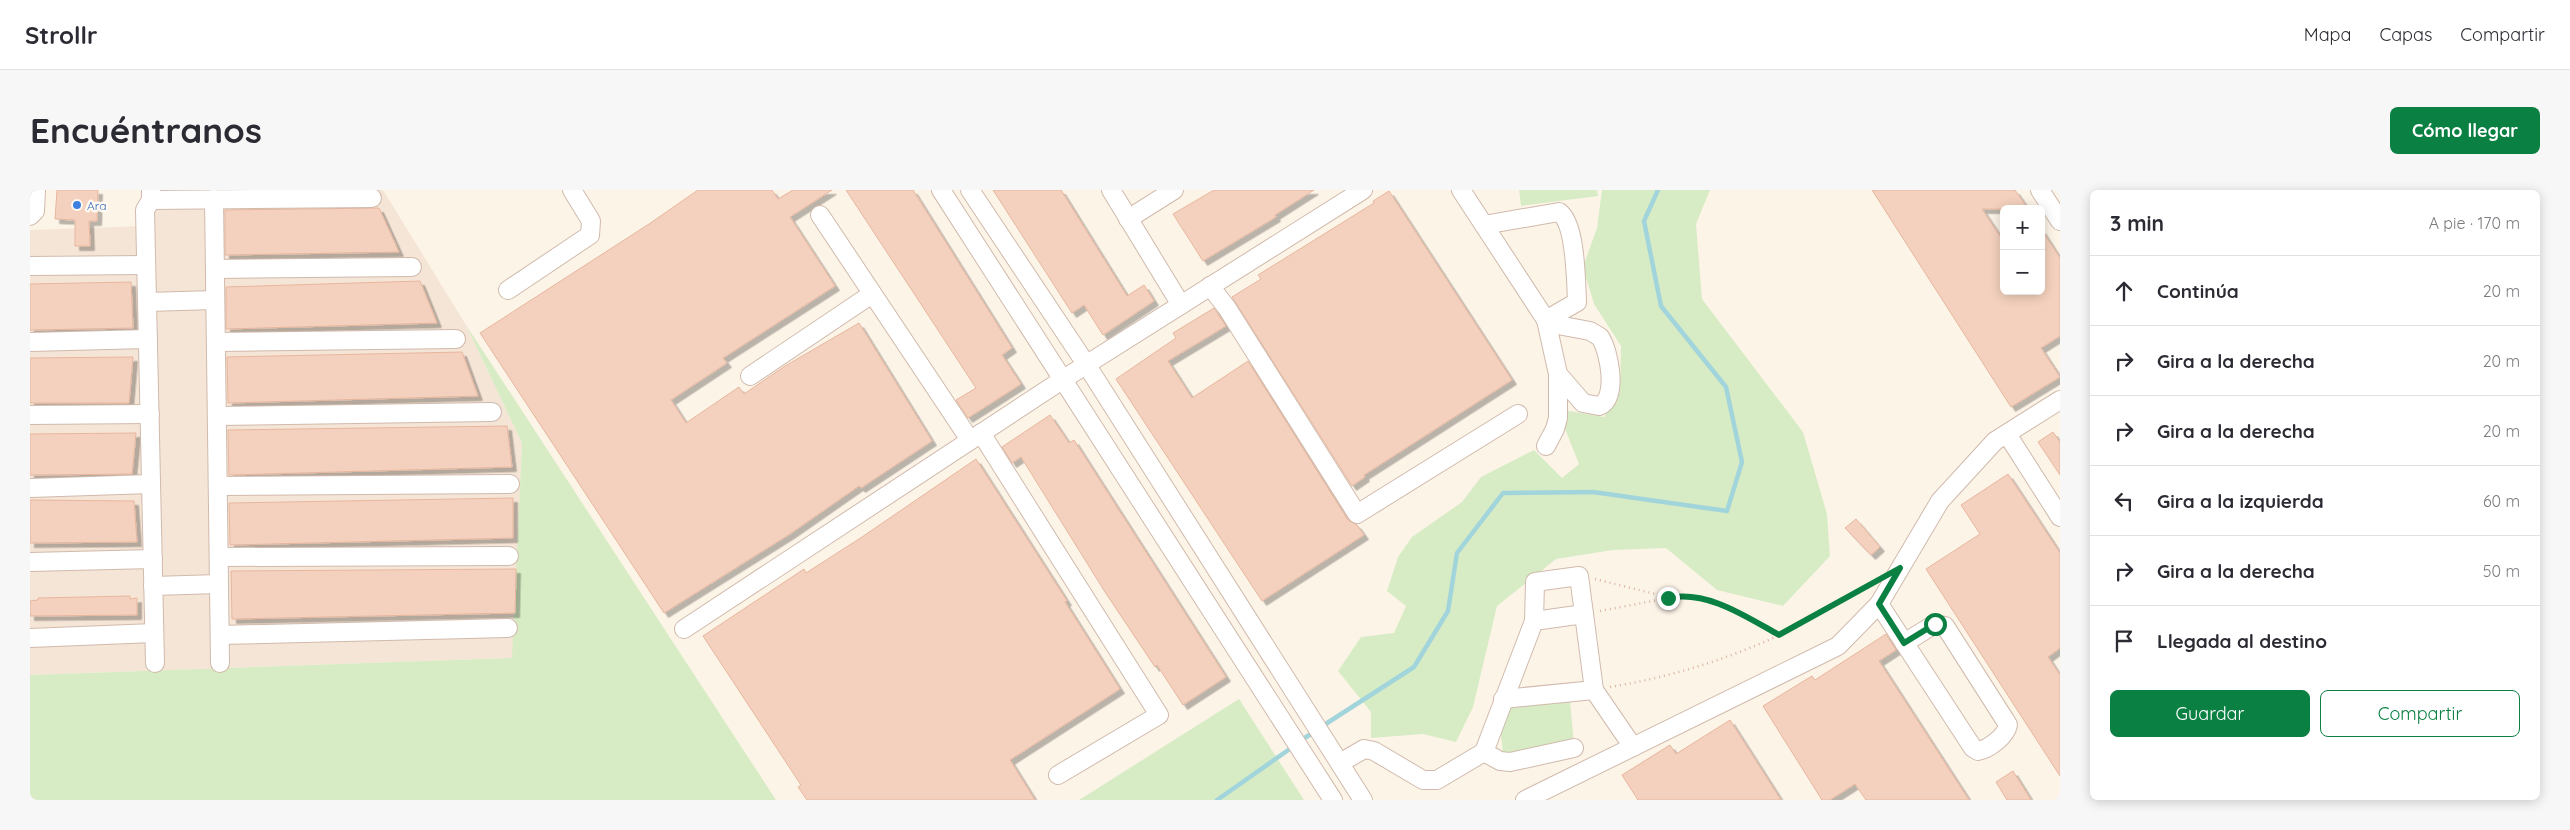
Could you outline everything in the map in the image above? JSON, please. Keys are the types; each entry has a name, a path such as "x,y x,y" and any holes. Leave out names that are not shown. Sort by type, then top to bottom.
{"street":[{"path":"30,216 35,211 36,190"},
{"path":"508,290 590,235 590,221 572,190"},
{"path":"941,190 1333,800"},
{"path":"970,190 1086,364 1276,666 1336,756 1362,800"},
{"path":"1111,190 1181,305"},
{"path":"1128,219 1174,190"},
{"path":"684,629 1086,364 1363,190"},
{"path":"1461,190 1546,322 1558,374 1558,418 1555,429 1546,446"},
{"path":"2040,190 2060,221"},
{"path":"155,663 145,210 151,195 179,195 214,199 372,198"},
{"path":"214,199 220,663"},
{"path":"1484,224 1558,212 1565,218 1572,246 1577,302 1546,322"},
{"path":"820,216 872,294 975,437 1159,715 1058,775"},
{"path":"30,266 146,265"},
{"path":"215,269 412,267"},
{"path":"1210,286 1228,308 1357,514 1518,414"},
{"path":"750,376 872,294"},
{"path":"147,302 215,300"},
{"path":"1546,322 1590,331 1600,337 1610,361 1610,385 1606,401 1599,406 1583,403 1558,374"},
{"path":"30,342 148,339"},
{"path":"216,342 456,340"},
{"path":"1525,800 1838,646 1879,604 1940,501 1995,441 2060,400"},
{"path":"217,416 492,412"},
{"path":"30,415 150,414"},
{"path":"2007,434 2060,517"},
{"path":"30,488 151,484"},
{"path":"218,486 510,484"},
{"path":"219,557 509,556"},
{"path":"30,562 153,559"},
{"path":"1336,756 1364,749 1374,751 1423,780 1437,780 1484,752 1534,621 1535,582 1578,576 1594,690 1633,747"},
{"path":"153,586 219,584"},
{"path":"1879,604 1904,643 1973,748 1978,751 1984,750 2007,731 2008,726 2005,720 1945,626 1935,624 1904,643"},
{"path":"1534,621 1584,614"},
{"path":"220,635 508,628"},
{"path":"30,638 154,633"},
{"path":"1503,699 1594,690"},
{"path":"1484,752 1500,761 1510,762 1574,748"}],"path":[{"path":"1578,576 1668,598"},
{"path":"1594,690 1648,681 1726,657 1779,635 1875,582"},
{"path":"1584,614 1684,595 1730,608 1779,635"}],"shaded area":[{"path":"145,190 383,190 466,325 522,443 513,658 30,675 30,230 144,226"}],"green space":[{"path":"1519,190 1597,190 1598,196 1521,206"},
{"path":"1602,190 1710,190 1696,224 1702,299 1803,432 1827,514 1830,556 1783,606 1717,590 1666,548 1613,550 1556,559 1497,606 1473,707 1456,742 1423,734 1371,738 1371,712 1338,671 1361,637 1394,633 1406,606 1387,591 1398,557 1412,537 1462,502 1481,477 1534,450 1562,478 1579,464 1557,409 1604,417 1620,392 1621,346 1594,304 1583,267 1597,228"},
{"path":"466,325 776,800 30,800 30,675 512,658 522,443"},
{"path":"1239,699 1304,800 1079,800"},
{"path":"1570,700 1574,744 1503,753 1498,710"}],"building":[{"name":"Ara","path":"57,190 98,190 97,221 89,221 90,246 75,246 75,220 55,219"},
{"path":"698,190 772,190 778,199 793,190 832,190 790,217 835,286 723,358 727,363 671,400 686,423 739,387 744,394 785,366 859,323 932,441 861,488 859,486 790,534 664,613 480,333 649,224"},
{"path":"846,190 913,190 1012,348 1002,355 1021,384 968,418 956,400 976,388"},
{"path":"993,190 1061,190 1127,296 1144,285 1154,301 1103,335 1084,305 1072,313"},
{"path":"1214,190 1314,190 1275,215 1276,217 1203,261 1173,214"},
{"path":"1872,190 2015,190 2025,205 2000,205 2000,209 1982,209 2000,236 2000,295 2045,295 2045,235 2060,258 2060,336 2041,348 2060,377 2011,407"},
{"path":"1389,191 1512,380 1364,475 1365,477 1352,486 1232,297 1261,279 1258,275 1374,203 1373,201"},
{"path":"379,208 399,252 225,255 225,210"},
{"path":"420,281 437,323 226,329 226,287"},
{"path":"131,282 133,328 30,330 30,284"},
{"path":"1214,308 1226,326 1168,361 1192,398 1248,361 1348,520 1357,525 1364,535 1262,601 1116,379 1176,338 1173,333"},
{"path":"462,352 478,396 228,403 227,357"},
{"path":"133,357 129,403 30,403 30,358"},
{"path":"1050,415 1069,443 1074,440 1226,677 1183,705 1105,592 1021,457 1012,463 1002,447"},
{"path":"507,426 512,467 229,475 228,430"},
{"path":"2053,432 2060,442 2060,475 2038,442"},
{"path":"136,433 132,474 30,475 30,434"},
{"path":"976,459 1067,601 1065,602 1120,689 1010,760 1035,800 807,800 798,787 801,785 703,636 804,569 806,573 862,537"},
{"path":"2008,474 2060,553 2060,648 2048,657 2060,675 2060,776 1926,569 1980,534 1961,505"},
{"path":"513,498 513,538 230,545 229,503"},
{"path":"30,500 134,501 137,542 30,543"},
{"path":"1856,519 1880,547 1871,555 1845,528"},
{"path":"516,569 515,613 232,619 231,571"},
{"path":"130,596 130,599 137,598 137,615 30,616 30,601 38,600 38,598"},
{"path":"1886,634 1896,650 1879,661 1969,800 1866,800 1855,784 1830,800 1822,800 1763,706 1812,676 1815,680"},
{"path":"1730,720 1781,800 1638,800 1622,775 1670,745 1676,754"},
{"path":"2013,771 2031,800 2007,800 1996,782"}],"waterway":[{"path":"1321,727 1414,667 1448,611 1457,553 1503,493 1593,492 1727,511 1742,462 1726,387 1661,306 1644,221 1658,190"},
{"path":"1300,741 1314,732"},
{"path":"1217,800 1294,746"}],"place":[{"name":"Ara","path":"77,205"}],"route":[{"path":"1668,598 1684,595 1730,608 1779,635 1900,568 1879,604 1904,643 1935,624"}]}
